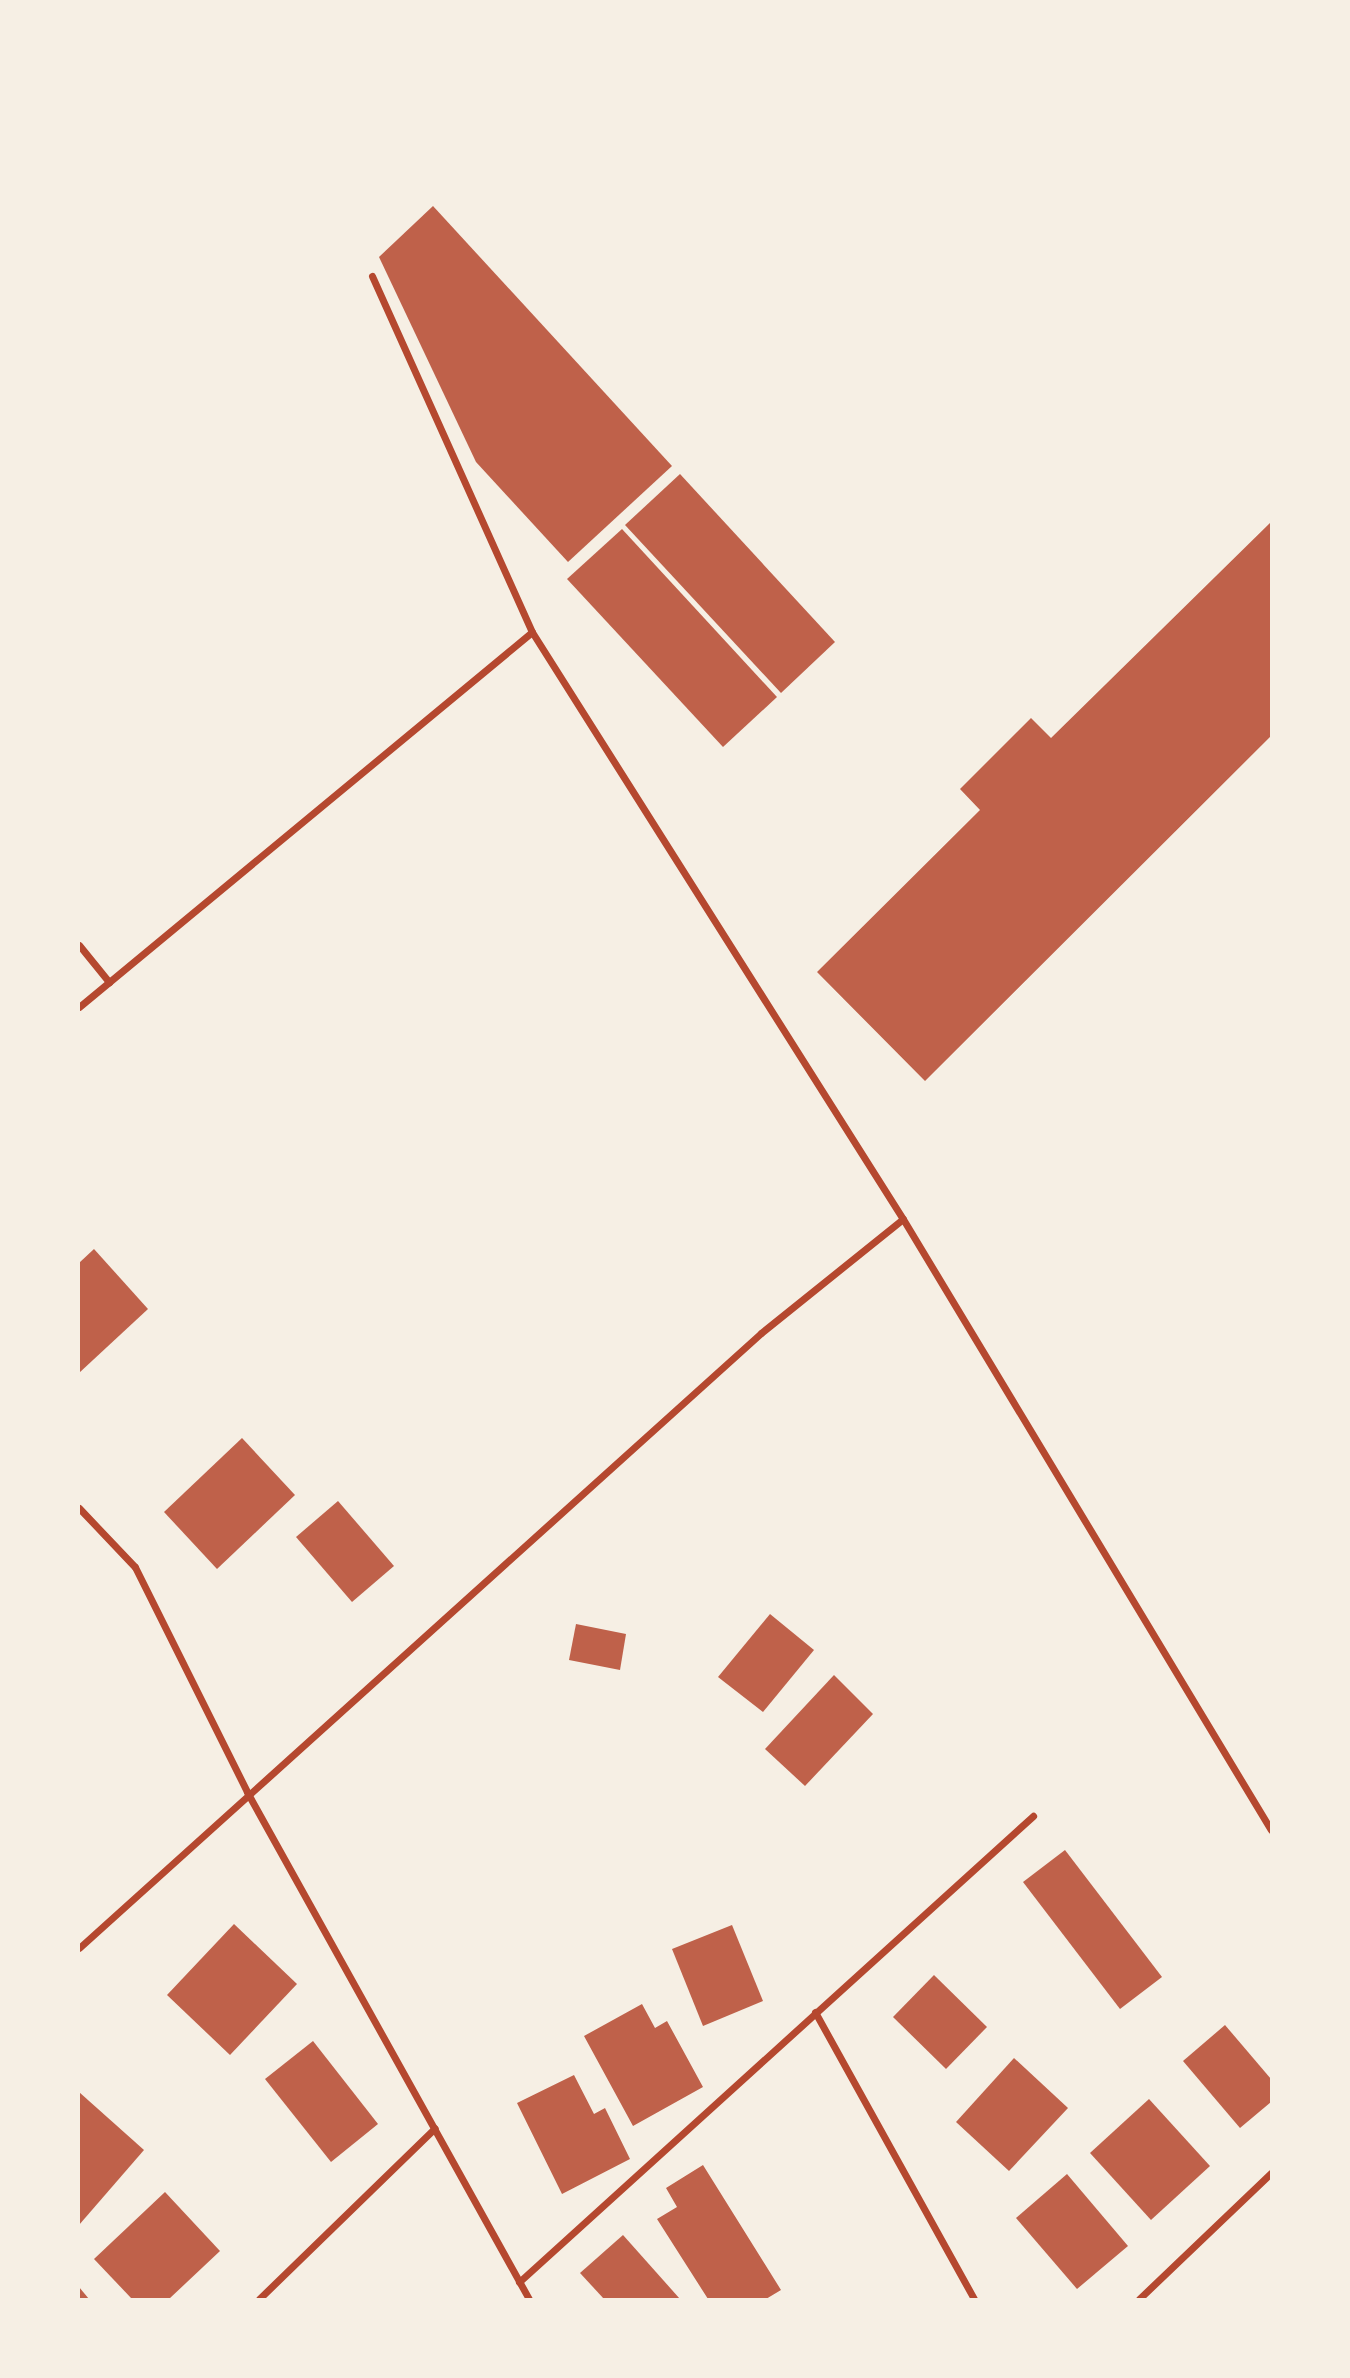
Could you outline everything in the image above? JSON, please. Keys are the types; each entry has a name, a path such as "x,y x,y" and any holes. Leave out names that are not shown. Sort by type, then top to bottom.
{"street":[{"path":"372,276 532,632 903,1219 1271,1830"},
{"path":"79,1007 532,632"},
{"path":"79,945 109,982"},
{"path":"79,1948 247,1792 761,1333 903,1219"},
{"path":"79,1508 135,1567 247,1792 529,2299"},
{"path":"519,2282 1033,1816"},
{"path":"815,2012 974,2299"},
{"path":"259,2299 435,2128"},
{"path":"1139,2299 1271,2173"}],"building":[{"path":"433,206 672,466 568,562 476,462 379,257"},
{"path":"680,474 835,642 781,693 625,525"},
{"path":"1271,522 1271,736 925,1081 817,972 980,810 960,789 1031,718 1051,738"},
{"path":"622,529 777,697 723,747 567,579"},
{"path":"94,1249 148,1309 79,1373 79,1263"},
{"path":"242,1438 295,1495 217,1569 164,1512"},
{"path":"338,1501 394,1566 352,1602 296,1537"},
{"path":"770,1614 814,1650 763,1712 718,1677"},
{"path":"576,1624 626,1634 620,1670 569,1660"},
{"path":"834,1675 873,1714 805,1786 765,1749"},
{"path":"1065,1850 1162,1977 1120,2009 1023,1882"},
{"path":"234,1924 297,1984 230,2055 167,1995"},
{"path":"732,1925 763,2001 703,2026 672,1949"},
{"path":"934,1975 987,2027 946,2069 893,2017"},
{"path":"642,2004 655,2028 667,2021 703,2087 633,2126 584,2036"},
{"path":"1225,2025 1271,2079 1271,2102 1240,2128 1183,2061"},
{"path":"313,2041 378,2124 331,2162 265,2079"},
{"path":"1014,2058 1068,2108 1009,2171 956,2122"},
{"path":"574,2075 594,2114 605,2108 630,2159 562,2194 517,2103"},
{"path":"79,2092 144,2150 79,2225"},
{"path":"1149,2099 1210,2166 1151,2220 1090,2153"},
{"path":"703,2165 781,2290 766,2299 708,2299 657,2219 677,2207 666,2188"},
{"path":"1067,2174 1128,2246 1077,2289 1016,2218"},
{"path":"165,2192 220,2251 169,2299 132,2299 94,2259"},
{"path":"623,2235 680,2299 604,2299 580,2273"},
{"path":"79,2287 89,2299 79,2299"}]}
